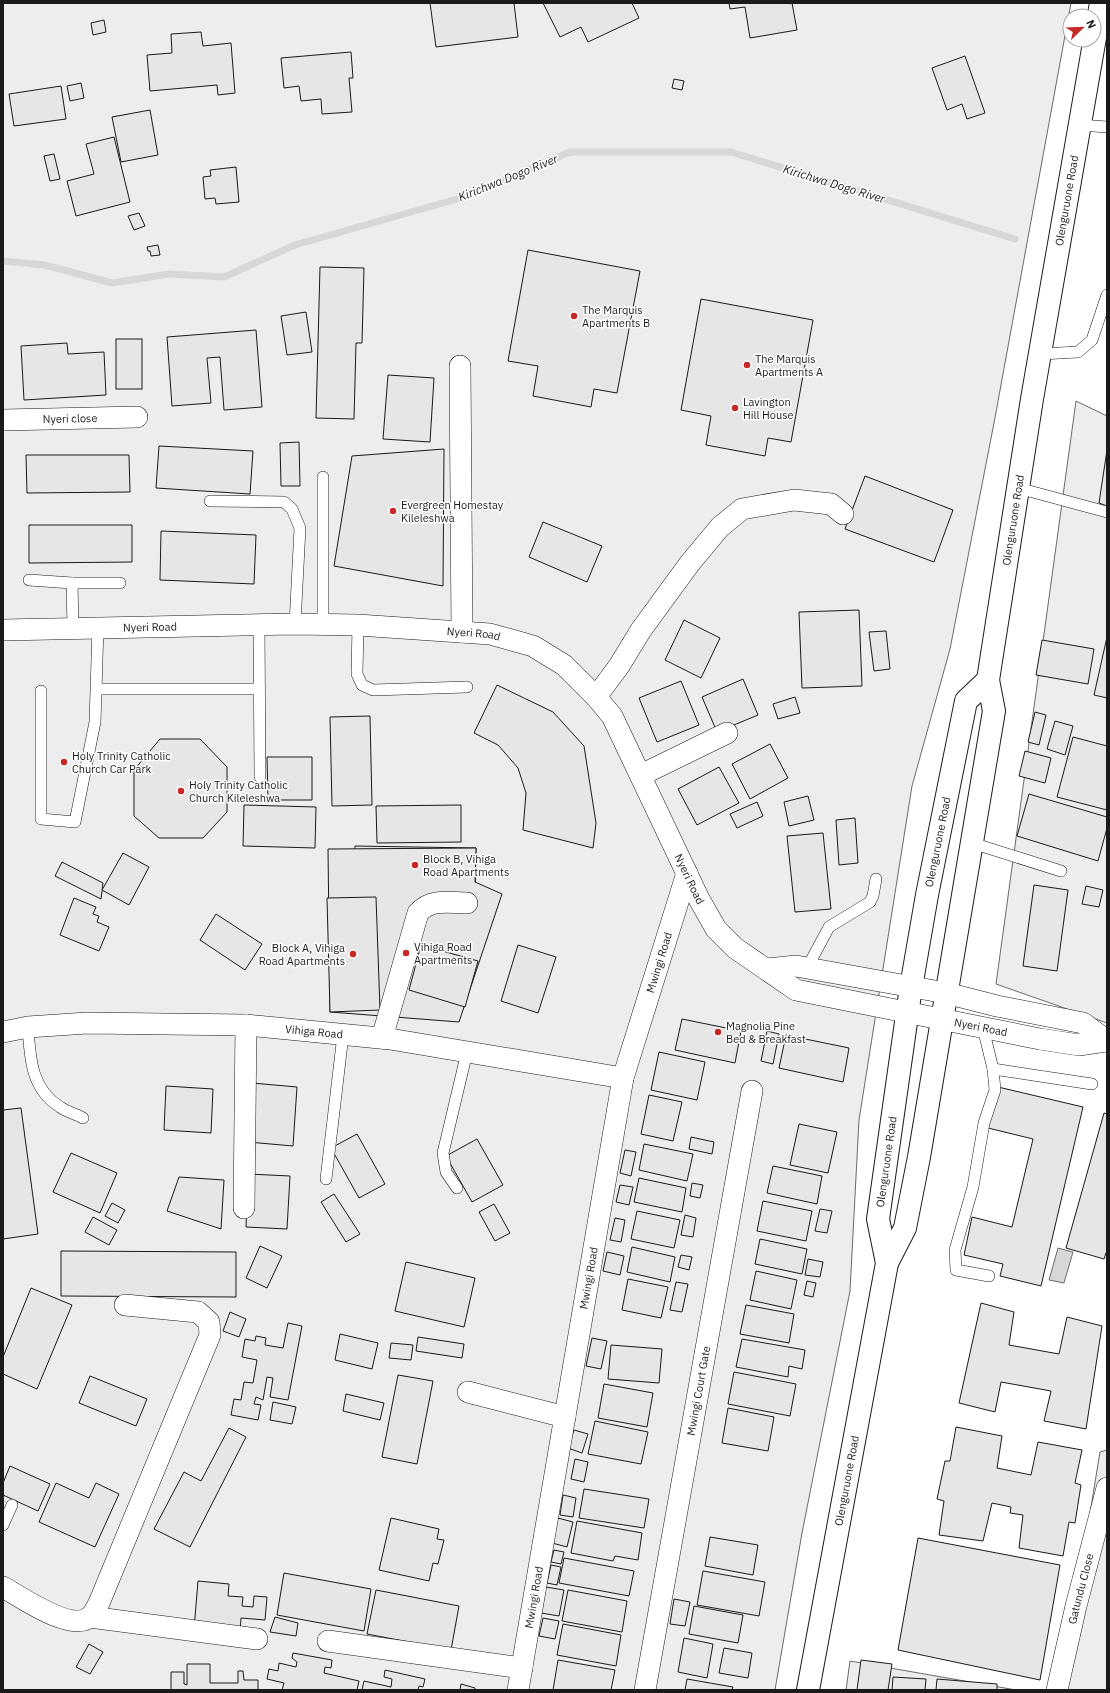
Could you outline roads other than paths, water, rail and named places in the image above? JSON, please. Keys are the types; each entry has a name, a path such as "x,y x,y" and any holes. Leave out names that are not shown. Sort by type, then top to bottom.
{"street":[{"name":"Olenguruone Road","path":"808,1690 887,1263 878,1220 927,895 966,701 988,680 1018,488 1101,3"},
{"path":"460,366 462,632"},
{"name":"Nyeri close","path":"3,420 138,417"},
{"path":"596,697 641,630 690,563 720,526 742,509 794,500 831,504 843,514"},
{"name":"Nyeri Road","path":"3,630 259,624 358,625 490,634 533,646 564,665 596,697 612,716 699,899 716,929 735,948 768,969 796,990 983,1028 1079,1044 1107,1041"},
{"path":"887,1263 905,1228 919,1157 994,711 988,680"},
{"path":"641,775 727,733"},
{"name":"Mwingi Road","path":"518,1690 623,1078 687,873"},
{"path":"382,1038 418,913 423,907 432,903 467,904"},
{"name":"Nyeri Road","path":"768,969 796,966 912,987 1083,1023 1107,1041"},
{"name":"Vihiga Road","path":"3,1032 28,1027 87,1023 246,1025 382,1038 623,1078"},
{"path":"244,1208 246,1025"},
{"name":"Mwingi Court Gate","path":"645,1690 752,1091"},
{"path":"90,1617 99,1603 210,1335 209,1322 198,1312 125,1305"},
{"path":"468,1392 565,1418"},
{"name":"Gatundu Close","path":"1057,1690 1076,1606 1107,1488"},
{"path":"3,1587 61,1618 72,1621 81,1621 90,1617 257,1639"},
{"path":"328,1641 522,1668"}],"lane":[{"path":"1080,124 1107,126"},
{"path":"1041,354 1078,352 1092,340 1107,295"},
{"path":"323,477 323,625"},
{"path":"1018,488 1107,512"},
{"path":"210,501 284,502 292,509 300,528 295,624"},
{"path":"29,580 72,583 120,583"},
{"path":"72,583 73,628"},
{"path":"259,624 260,777"},
{"path":"358,625 357,674 362,685 373,690 467,687"},
{"path":"41,691 41,819 75,822 95,722 98,628"},
{"path":"97,689 259,689"},
{"path":"972,843 1061,871"},
{"path":"807,968 829,927 870,902 873,896 876,879"},
{"path":"28,1027 32,1067 36,1079 52,1101 61,1108 83,1118"},
{"path":"983,1028 993,1069 995,1090 984,1123 973,1187 955,1250 956,1270 989,1276"},
{"path":"326,1179 343,1034"},
{"path":"457,1188 446,1172 443,1153 467,1052"},
{"path":"993,1069 1092,1084"},
{"path":"3,1525 12,1505"}],"waterway":[{"name":"Kirichwa Dogo River","path":"3,261 45,265 112,283 169,274 224,277 295,245 464,197 570,152 731,152 1015,239"}],"place":[{"name":"The Marquis Apartments B","path":"574,316"},
{"name":"The Marquis Apartments A","path":"747,365"},
{"name":"Lavington Hill House","path":"735,408"},
{"name":"Evergreen Homestay Kileleshwa","path":"393,511"},
{"name":"Holy Trinity Catholic Church Car Park","path":"64,762"},
{"name":"Holy Trinity Catholic Church Kileleshwa","path":"181,791"},
{"name":"Block B, Vihiga Road Apartments","path":"415,865"},
{"name":"Vihiga Road Apartments","path":"406,953"},
{"name":"Block A, Vihiga Road Apartments","path":"353,954"},
{"name":"Magnolia Pine Bed & Breakfast","path":"718,1032"}]}
